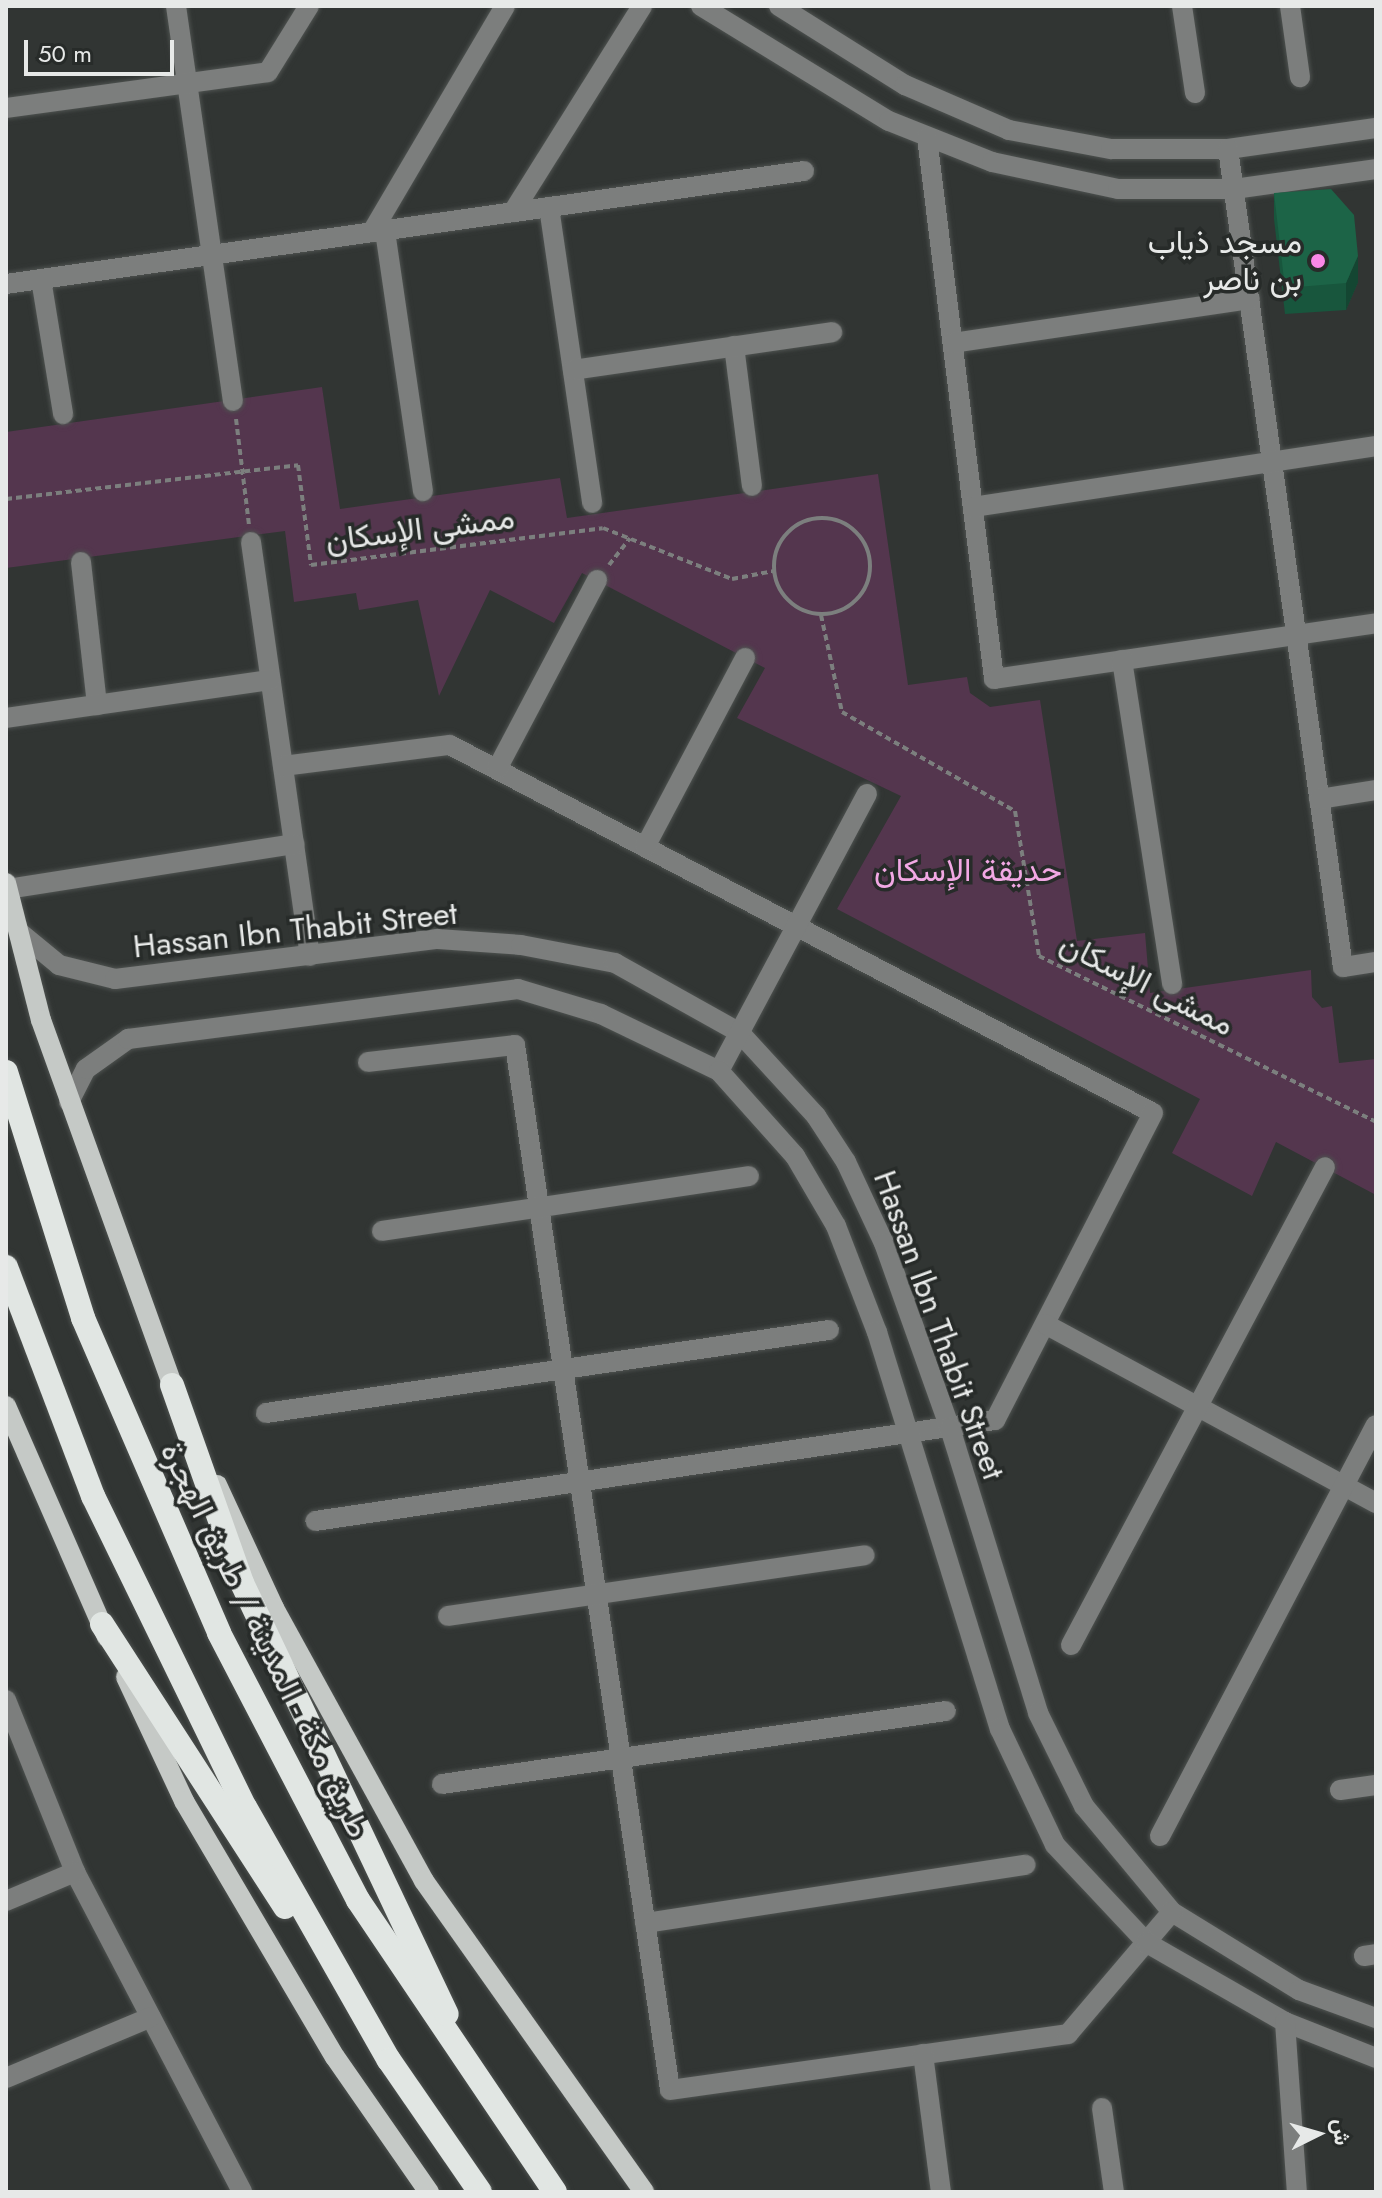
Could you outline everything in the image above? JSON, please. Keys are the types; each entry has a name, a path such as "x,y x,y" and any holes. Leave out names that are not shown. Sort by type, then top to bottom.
{"highway":[{"name":"طريق مكة - المدينة / طريق الهجرة","path":"6,1072 83,1318 219,1633 358,1900 555,2192"},
{"path":"6,1267 93,1496 245,1807 353,2001"},
{"path":"172,1385 242,1583 313,1740 444,2009 512,2132"},
{"path":"102,1624 251,1860 353,2001 480,2192"}],"main road":[{"path":"7,886 69,1102 172,1385 274,1608 424,1881 644,2192"},
{"path":"6,1406 184,1801 335,2057 429,2192"}],"street":[{"path":"176,6 233,401"},
{"path":"6,108 268,72 309,6"},
{"path":"423,491 378,232 505,6"},
{"path":"513,212 642,6"},
{"path":"701,6 889,121 992,162 1118,189 1234,189 1376,169"},
{"path":"779,6 905,85 1009,130 1111,149 1228,149 1376,128"},
{"path":"1182,6 1195,93"},
{"path":"1290,6 1300,77"},
{"path":"927,137 994,679 1376,623"},
{"path":"1228,149 1343,967 1376,962"},
{"path":"6,284 804,171"},
{"path":"549,207 592,503"},
{"path":"41,279 63,414"},
{"path":"953,343 1250,299"},
{"path":"573,370 832,332"},
{"path":"734,346 752,486"},
{"path":"973,507 1376,446"},
{"path":"251,542 310,956"},
{"path":"81,562 97,705"},
{"path":"497,769 597,580"},
{"path":"645,847 745,658"},
{"path":"1122,660 1172,984"},
{"path":"6,718 270,680"},
{"path":"283,766 450,745 1153,1113 995,1420 315,1521"},
{"path":"1319,799 1376,790"},
{"path":"719,1071 867,794"},
{"path":"7,886 294,844"},
{"name":"Hassan Ibn Thabit Street","path":"19,932 59,965 115,979 438,939 521,945 615,963 740,1033 816,1116 846,1162 884,1243 950,1428 1038,1713 1084,1806 1172,1912 1299,1990 1376,2018"},
{"name":"Hassan Ibn Thabit Street","path":"69,1102 86,1069 128,1039 518,989 601,1014 719,1071 795,1156 836,1226 877,1332 1000,1729 1055,1845 1147,1943 1285,2022 1376,2058"},
{"path":"368,1062 515,1045 670,2090 1068,2034 1172,1912"},
{"path":"1071,1645 1325,1167"},
{"path":"382,1231 749,1176"},
{"path":"1045,1324 1376,1503"},
{"path":"266,1413 829,1330"},
{"path":"1160,1836 1376,1425"},
{"path":"448,1616 865,1555"},
{"path":"7,1706 75,1872 242,2192"},
{"path":"442,1784 946,1711"},
{"path":"1340,1790 1376,1785"},
{"path":"645,1923 1026,1865"},
{"path":"6,1901 75,1872"},
{"path":"6,2078 151,2017"},
{"path":"1285,2022 1297,2192"},
{"path":"923,2054 941,2192"},
{"path":"1102,2108 1114,2192"}],"path":[{"path":"233,401 251,542"},
{"name":"ممشى الإسكان","path":"6,499 298,465 311,565 603,528 732,579 774,571"},
{"path":"823,517 855,530 870,561 867,584 844,610 821,615 789,602 774,571 777,548 800,522 823,517"},
{"path":"597,580 630,538"},
{"name":"ممشى الإسكان","path":"821,615 842,712 1015,811 1039,956 1376,1122"}],"green space":[{"name":"حديقة الإسكان","path":"322,387 340,509 560,478 567,518 878,474 908,685 967,677 970,693 990,707 1040,700 1077,941 1145,933 1150,993 1311,970 1312,997 1322,1008 1332,1006 1339,1063 1376,1059 1376,1195 1276,1142 1252,1196 1172,1153 1200,1099 837,909 901,796 737,718 765,668 582,573 554,623 490,590 439,696 418,600 359,610 356,593 294,602 285,531 6,568 6,432"}],"building":[{"name":"مسجد ذياب بن ناصر","path":"1331,189 1354,215 1358,256 1346,283 1285,288 1274,193"}],"place":[{"name":"مسجد ذياب بن ناصر","path":"1318,261"}]}
